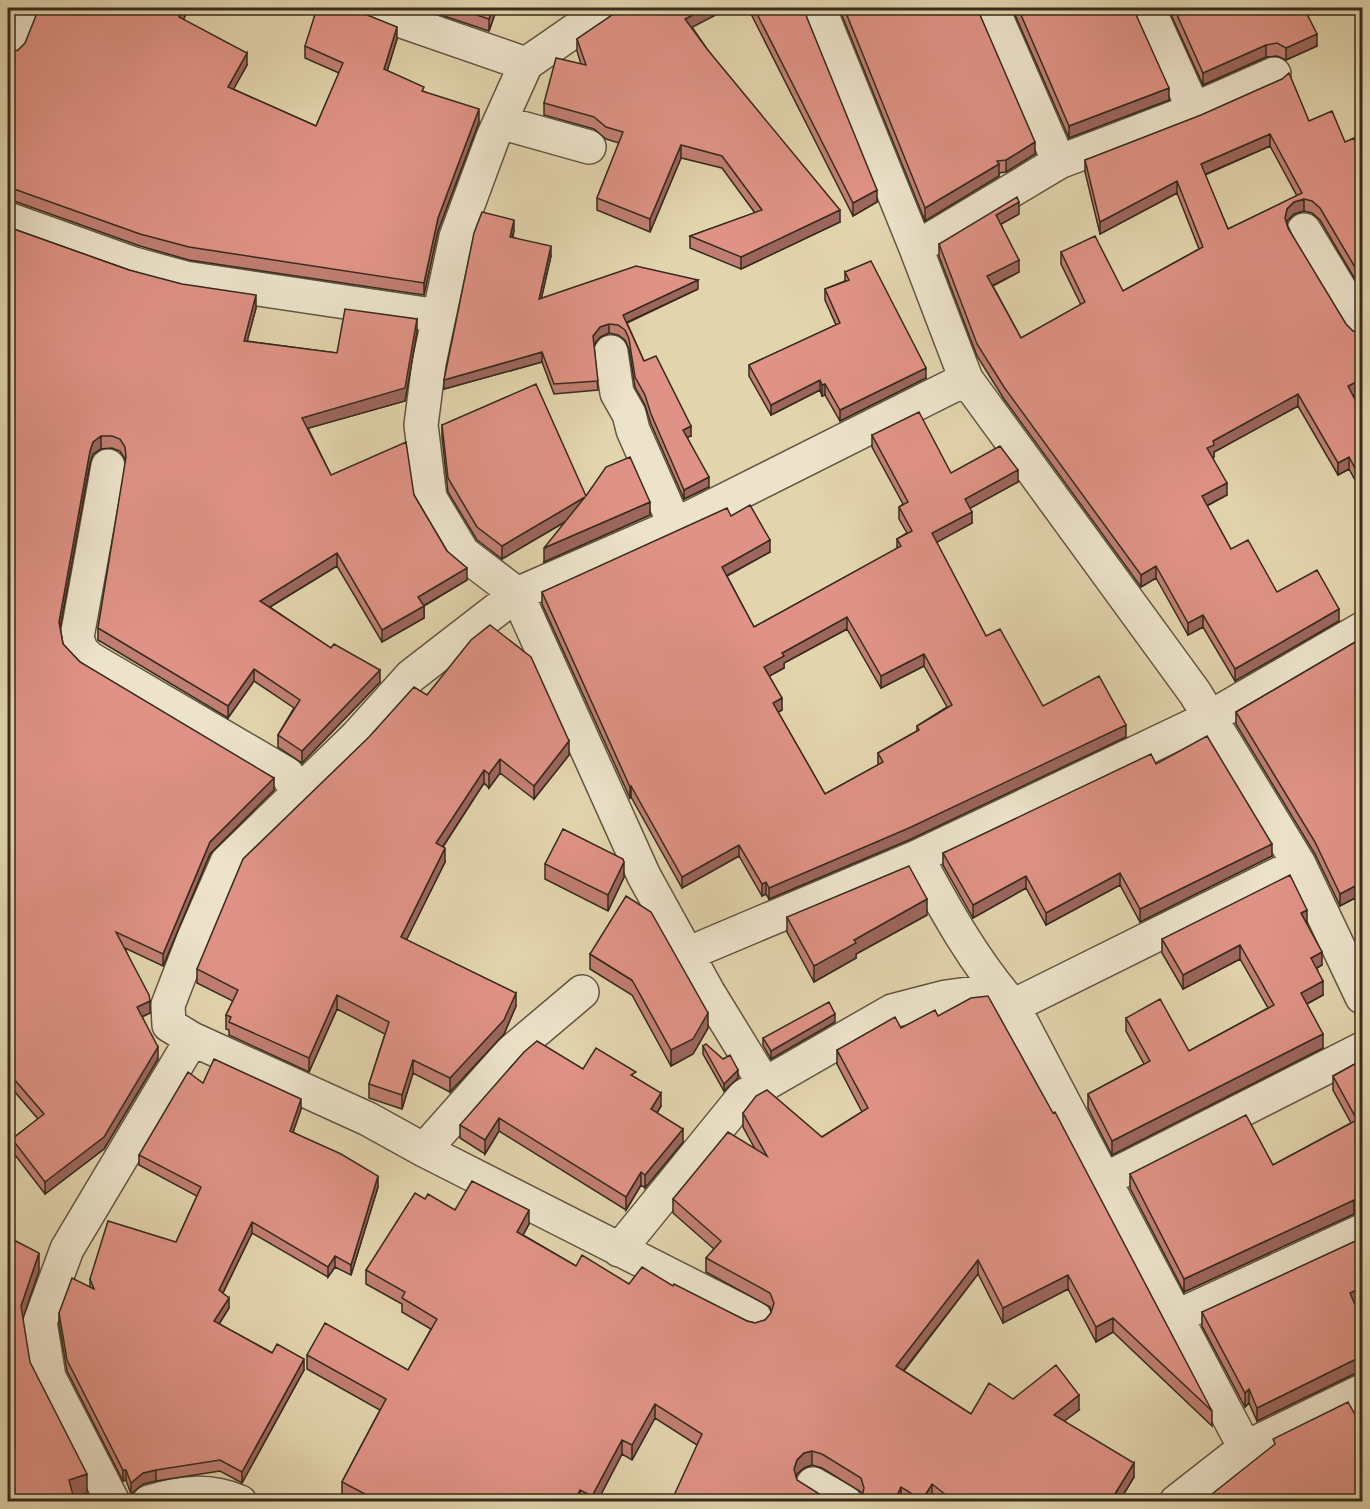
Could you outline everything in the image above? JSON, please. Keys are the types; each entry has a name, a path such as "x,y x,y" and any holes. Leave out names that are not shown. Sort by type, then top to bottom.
{"street":[{"path":"8,47 26,8"},
{"path":"364,8 526,64"},
{"path":"607,8 526,64 500,122 456,237 439,316 421,425 430,498 463,554 517,594 644,876 687,954 765,1085"},
{"path":"819,8 966,379 1182,673 1299,864 1362,998"},
{"path":"992,8 1059,162"},
{"path":"1148,8 1194,110"},
{"path":"916,248 1059,162 1194,110 1274,75"},
{"path":"500,122 589,147"},
{"path":"8,219 134,264 184,278 439,316"},
{"path":"1304,230 1362,326"},
{"path":"611,352 617,393 629,414 633,430 675,525"},
{"path":"755,1318 424,1150 368,1119 192,1039 168,1025 168,1005 227,862 356,737 411,676 517,594 675,525 966,379"},
{"path":"108,466 77,637 81,650 89,658 287,774 298,794"},
{"path":"687,954 916,857 1209,718 1362,629"},
{"path":"916,857 954,924 1006,998 1178,1316 1245,1448"},
{"path":"619,1250 744,1096 892,1011 946,998 1006,998 1299,864"},
{"path":"424,1150 511,1053 582,992"},
{"path":"113,1502 49,1377 40,1322 67,1249 192,1039"},
{"path":"1104,1180 1362,1050"},
{"path":"1178,1316 1362,1231"},
{"path":"1176,1502 1245,1448 1362,1391"},
{"path":"813,1484 845,1502"},
{"path":"149,1502 186,1492 219,1493 240,1502"}],"building":[{"path":"39,8 183,8 179,17 247,53 228,87 316,126 343,63 305,46 317,8 350,8 397,27 384,69 424,87 422,91 479,109 438,218 424,283 189,247 140,234 14,189 8,189 8,53 18,50 25,43"},
{"path":"455,8 493,8 489,19"},
{"path":"621,8 706,8 685,19 707,49 840,210 741,257 690,236 762,210 722,156 681,145 650,219 597,198 623,132 606,127 594,117 544,103 556,58 586,65 577,39"},
{"path":"754,8 803,8 877,190 853,203"},
{"path":"844,8 977,8 1035,142 1006,160 997,161 999,164 925,208"},
{"path":"1018,8 1133,8 1169,88 1069,126"},
{"path":"1174,8 1304,8 1317,34 1286,48 1277,43 1266,45 1203,73"},
{"path":"1289,73 1309,121 1332,111 1345,142 1354,138 1362,158 1362,279 1320,208 1312,201 1304,199 1294,202 1287,209 1285,218 1288,228 1346,324 1353,331 1362,333 1362,379 1348,386 1362,413 1362,481 1349,457 1338,463 1298,394 1213,441 1214,445 1207,448 1227,483 1202,496 1231,549 1248,540 1277,592 1317,570 1339,609 1235,669 1203,615 1188,623 1156,566 1141,575 1004,387 977,344 939,244 1017,197 1019,202 996,215 1019,260 987,276 1021,338 1085,302 1061,252 1095,236 1123,291 1203,247 1177,181 1100,222 1085,160 1201,115 1282,79","holes":["1270,134 1302,193 1228,229 1201,164"]},
{"path":"482,212 514,220 510,237 551,246 539,299 636,266 698,280 623,315 644,361 656,356 691,426 683,430 709,477 684,490 645,395 635,377 629,339 625,330 618,325 609,324 600,327 593,336 598,381 554,384 542,352 444,380 474,233"},
{"path":"8,227 129,270 182,284 256,295 244,341 337,353 345,309 417,319 405,388 302,418 331,475 406,442 414,495 447,551 467,568 418,597 424,606 382,630 337,553 260,601 331,648 334,644 380,670 302,751 278,735 300,700 254,669 228,706 98,628 126,457 125,447 120,439 101,436 93,442 59,622 63,644 80,662 274,778 210,842 163,954 116,932 149,995 150,1001 137,1007 158,1047 104,1137 45,1182 12,1139 44,1114 8,1072"},
{"path":"871,261 926,368 840,410 825,384 822,385 820,380 771,405 749,365 840,323 825,289 849,280 845,272"},
{"path":"536,384 586,496 606,467 630,457 650,502 544,548 585,497 502,546 477,527 448,478 442,425"},
{"path":"919,412 951,473 1000,446 1018,470 965,499 972,512 932,533 986,636 1000,629 1043,706 1099,676 1126,725 909,828 769,888 766,882 762,884 739,845 682,877 630,787 542,592 727,508 731,516 750,505 770,540 722,567 754,627 901,546 897,539 912,531 899,507 908,502 872,435","holes":["847,617 881,676 924,654 952,705 917,726 919,730 878,753 883,762 825,794 773,703 782,698 764,667 784,656 782,653"]},
{"path":"490,625 531,657 569,741 534,786 500,759 489,774 484,770 436,843 445,848 401,937 516,993 504,1020 450,1078 413,1060 402,1095 369,1084 389,1022 337,995 309,1058 229,1022 231,1017 226,1015 238,990 197,969 243,859 369,737 414,687 427,695 471,640"},
{"path":"1362,638 1362,744 1359,746 1362,753 1362,901 1355,886 1340,894 1315,842 1236,712"},
{"path":"1207,736 1272,844 1140,909 1120,873 1046,913 1026,876 973,905 943,853 1151,754 1156,764"},
{"path":"563,829 623,859 624,862 608,895 545,864"},
{"path":"909,866 927,899 854,940 856,943 814,966 787,917"},
{"path":"1290,875 1307,910 1301,913 1322,952 1311,958 1323,981 1301,993 1323,1034 1112,1141 1088,1094 1150,1061 1126,1018 1160,999 1189,1051 1274,1005 1240,945 1183,975 1162,939"},
{"path":"626,896 651,912 708,1013 693,1039 671,1050 632,980 590,954"},
{"path":"988,996 1053,1113 1055,1112 1212,1411 1113,1318 1096,1327 1068,1275 1003,1308 978,1260 896,1366 971,1414 989,1383 1013,1399 1056,1365 1079,1395 1054,1415 1134,1463 1110,1502 955,1502 932,1484 922,1500 901,1487 894,1502 857,1502 862,1497 864,1488 861,1478 822,1454 812,1451 804,1453 797,1460 794,1469 797,1480 832,1502 671,1502 702,1434 655,1404 632,1445 622,1440 592,1496 580,1490 574,1502 380,1502 342,1482 386,1399 307,1355 325,1323 408,1370 437,1319 402,1298 405,1292 366,1270 415,1193 425,1199 428,1194 455,1210 472,1181 529,1210 517,1232 576,1266 582,1255 629,1284 642,1267 673,1286 674,1284 747,1321 755,1323 765,1320 771,1313 774,1303 770,1293 706,1258 721,1241 673,1199 728,1132 767,1156 743,1113 756,1096 767,1090 822,1137 868,1108 837,1050 895,1017 901,1028 935,1010 938,1016 971,998"},
{"path":"829,1002 835,1014 771,1051 763,1038"},
{"path":"537,1041 583,1069 596,1048 636,1072 631,1075 661,1093 651,1109 683,1129 645,1175 641,1172 626,1197 499,1118 485,1140 460,1125 524,1052"},
{"path":"706,1044 723,1059 730,1055 738,1070 724,1084 703,1046"},
{"path":"214,1059 301,1099 290,1131 341,1154 378,1176 351,1265 335,1256 328,1267 252,1222 219,1290 229,1298 214,1321 272,1353 277,1344 304,1359 242,1472 220,1460 143,1473 131,1483 67,1360 59,1313 72,1278 94,1289 90,1279 108,1221 176,1242 201,1187 139,1155 188,1072 203,1083"},
{"path":"1362,1060 1362,1199 1354,1200 1184,1279 1130,1174 1246,1115 1273,1165 1357,1120 1333,1076"},
{"path":"8,1237 39,1253 21,1306 30,1362 87,1474 69,1480 73,1495 52,1502 8,1502"},
{"path":"1362,1238 1362,1287 1350,1293 1362,1321 1362,1358 1257,1408 1249,1389 1245,1393 1202,1312"},
{"path":"1348,1402 1362,1427 1362,1502 1202,1502 1275,1444 1273,1439"}]}
